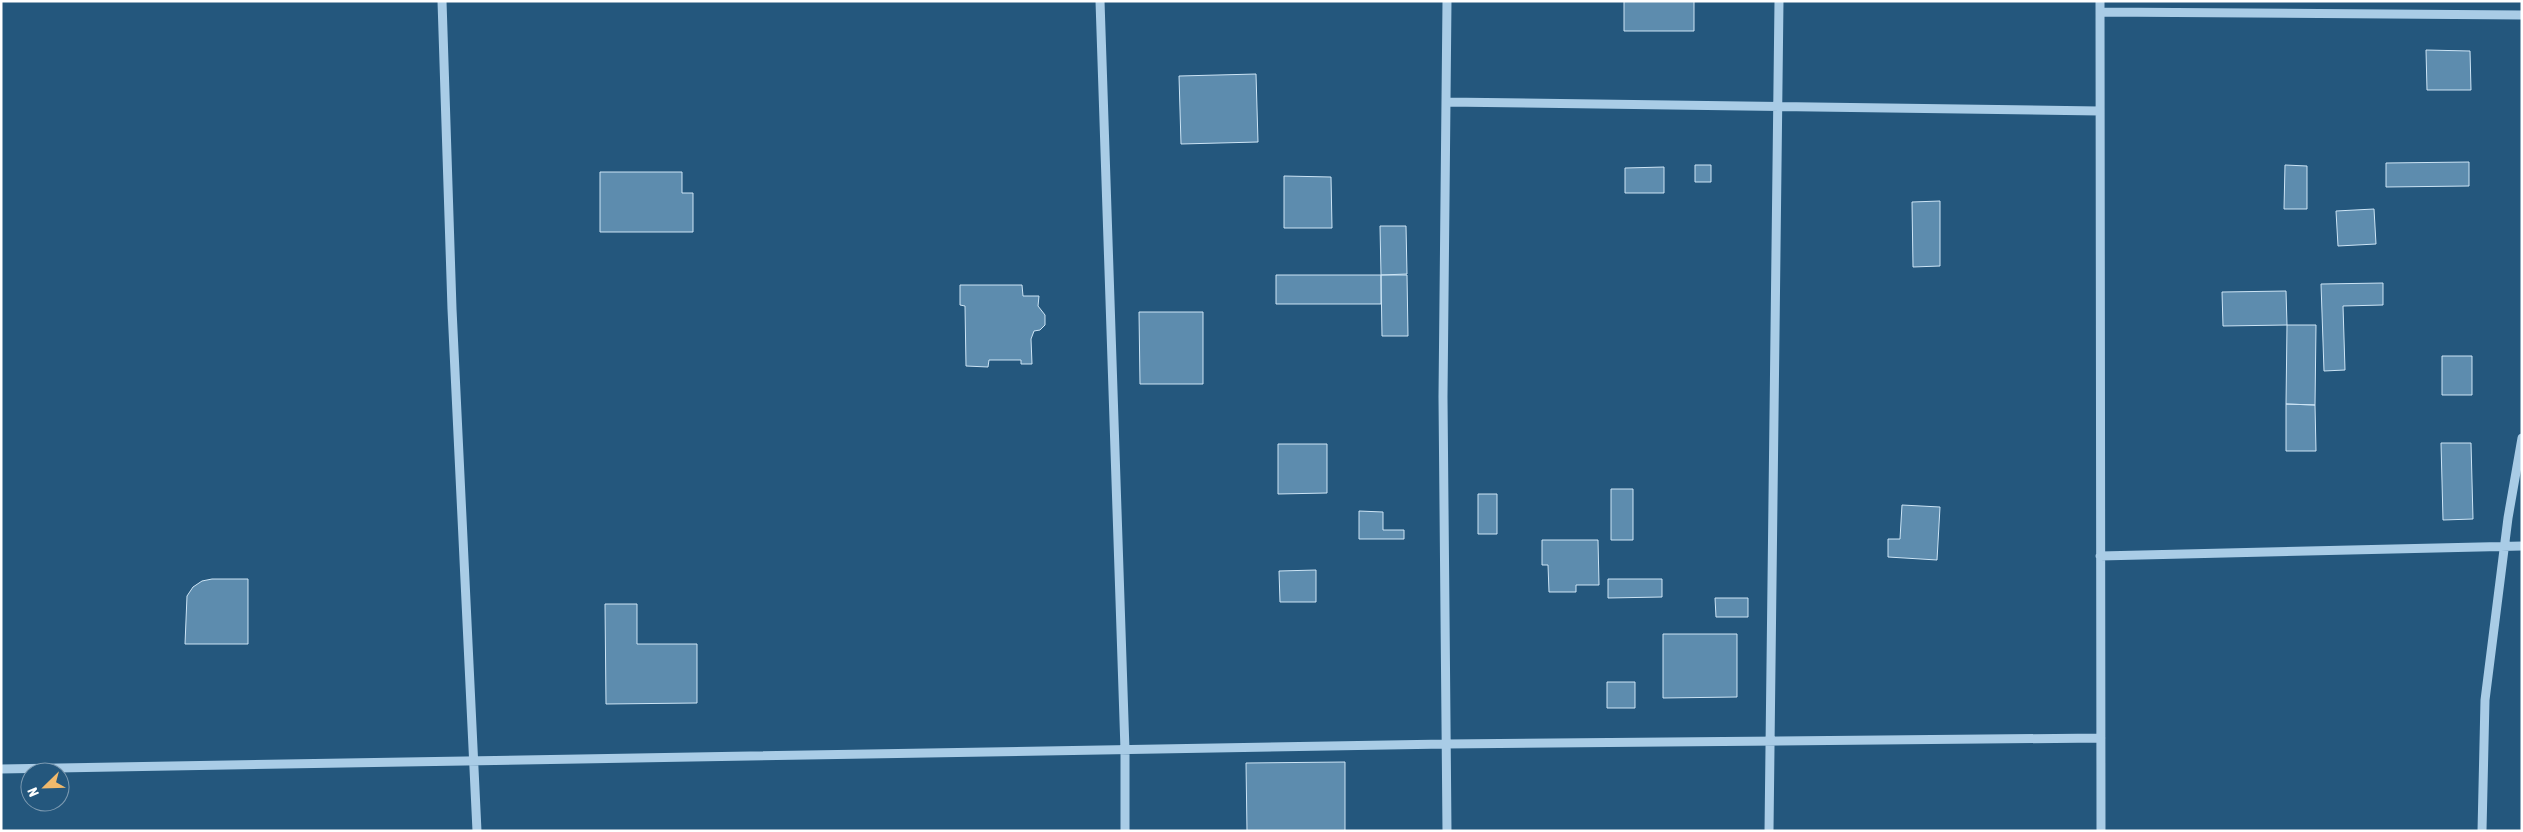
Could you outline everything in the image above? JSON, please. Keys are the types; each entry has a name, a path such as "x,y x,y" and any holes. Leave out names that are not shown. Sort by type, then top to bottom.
{"street":[{"path":"442,1 452,308 477,831"},
{"path":"1100,1 1125,750 1125,831"},
{"path":"1446,831 1443,397 1447,1"},
{"path":"1769,831 1779,1"},
{"path":"2100,1 2101,831"},
{"path":"2100,12 2522,15"},
{"path":"1446,102 2099,111"},
{"path":"2482,831 2485,700 2505,546 2522,438"},
{"path":"2100,556 2522,546"},
{"path":"1,769 1446,744 2101,738"}],"building":[{"path":"1624,1 1694,1 1694,31 1624,31"},
{"path":"2426,50 2470,51 2471,90 2427,90"},
{"path":"1256,74 1258,142 1181,144 1179,76"},
{"path":"2469,162 2469,186 2386,187 2386,163"},
{"path":"1695,165 1711,165 1711,182 1695,182"},
{"path":"2285,165 2307,166 2307,209 2284,209"},
{"path":"1664,167 1664,193 1625,193 1625,168"},
{"path":"600,172 682,172 682,193 693,193 693,232 600,232"},
{"path":"1284,176 1331,177 1332,228 1284,228"},
{"path":"1940,201 1940,266 1913,267 1912,202"},
{"path":"2374,209 2376,244 2338,246 2336,211"},
{"path":"1380,226 1406,226 1407,274 1381,275"},
{"path":"1276,275 1381,275 1381,304 1276,304"},
{"path":"1381,275 1407,275 1408,336 1382,336"},
{"path":"2383,283 2383,305 2343,306 2345,370 2324,371 2321,284"},
{"path":"960,285 1022,285 1023,296 1039,296 1038,306 1045,315 1045,325 1040,330 1034,331 1031,339 1032,364 1021,364 1021,360 989,360 988,367 966,366 965,306 960,305"},
{"path":"2286,291 2287,325 2223,326 2222,292"},
{"path":"1139,312 1203,312 1203,384 1140,384"},
{"path":"2287,325 2316,325 2315,405 2286,404"},
{"path":"2442,356 2472,356 2472,395 2442,395"},
{"path":"2286,404 2315,405 2316,451 2286,451"},
{"path":"2441,443 2471,443 2473,519 2443,520"},
{"path":"1278,444 1327,444 1327,493 1278,494"},
{"path":"1611,489 1633,489 1633,540 1611,540"},
{"path":"1478,494 1497,494 1497,534 1478,534"},
{"path":"1902,505 1940,507 1937,560 1888,557 1888,539 1900,539"},
{"path":"1359,511 1383,512 1383,530 1404,530 1404,539 1359,539"},
{"path":"1542,540 1598,540 1599,585 1576,585 1576,592 1549,592 1548,565 1542,565"},
{"path":"1316,570 1316,602 1280,602 1279,571"},
{"path":"212,579 248,579 248,644 185,644 187,596 193,587 202,581"},
{"path":"1608,579 1662,579 1662,597 1608,598"},
{"path":"1715,598 1748,598 1748,617 1716,617"},
{"path":"605,604 637,604 637,644 697,644 697,703 606,704"},
{"path":"1663,634 1737,634 1737,697 1663,698"},
{"path":"1607,682 1635,682 1635,708 1607,708"},
{"path":"1345,762 1345,831 1247,831 1246,763"}]}
